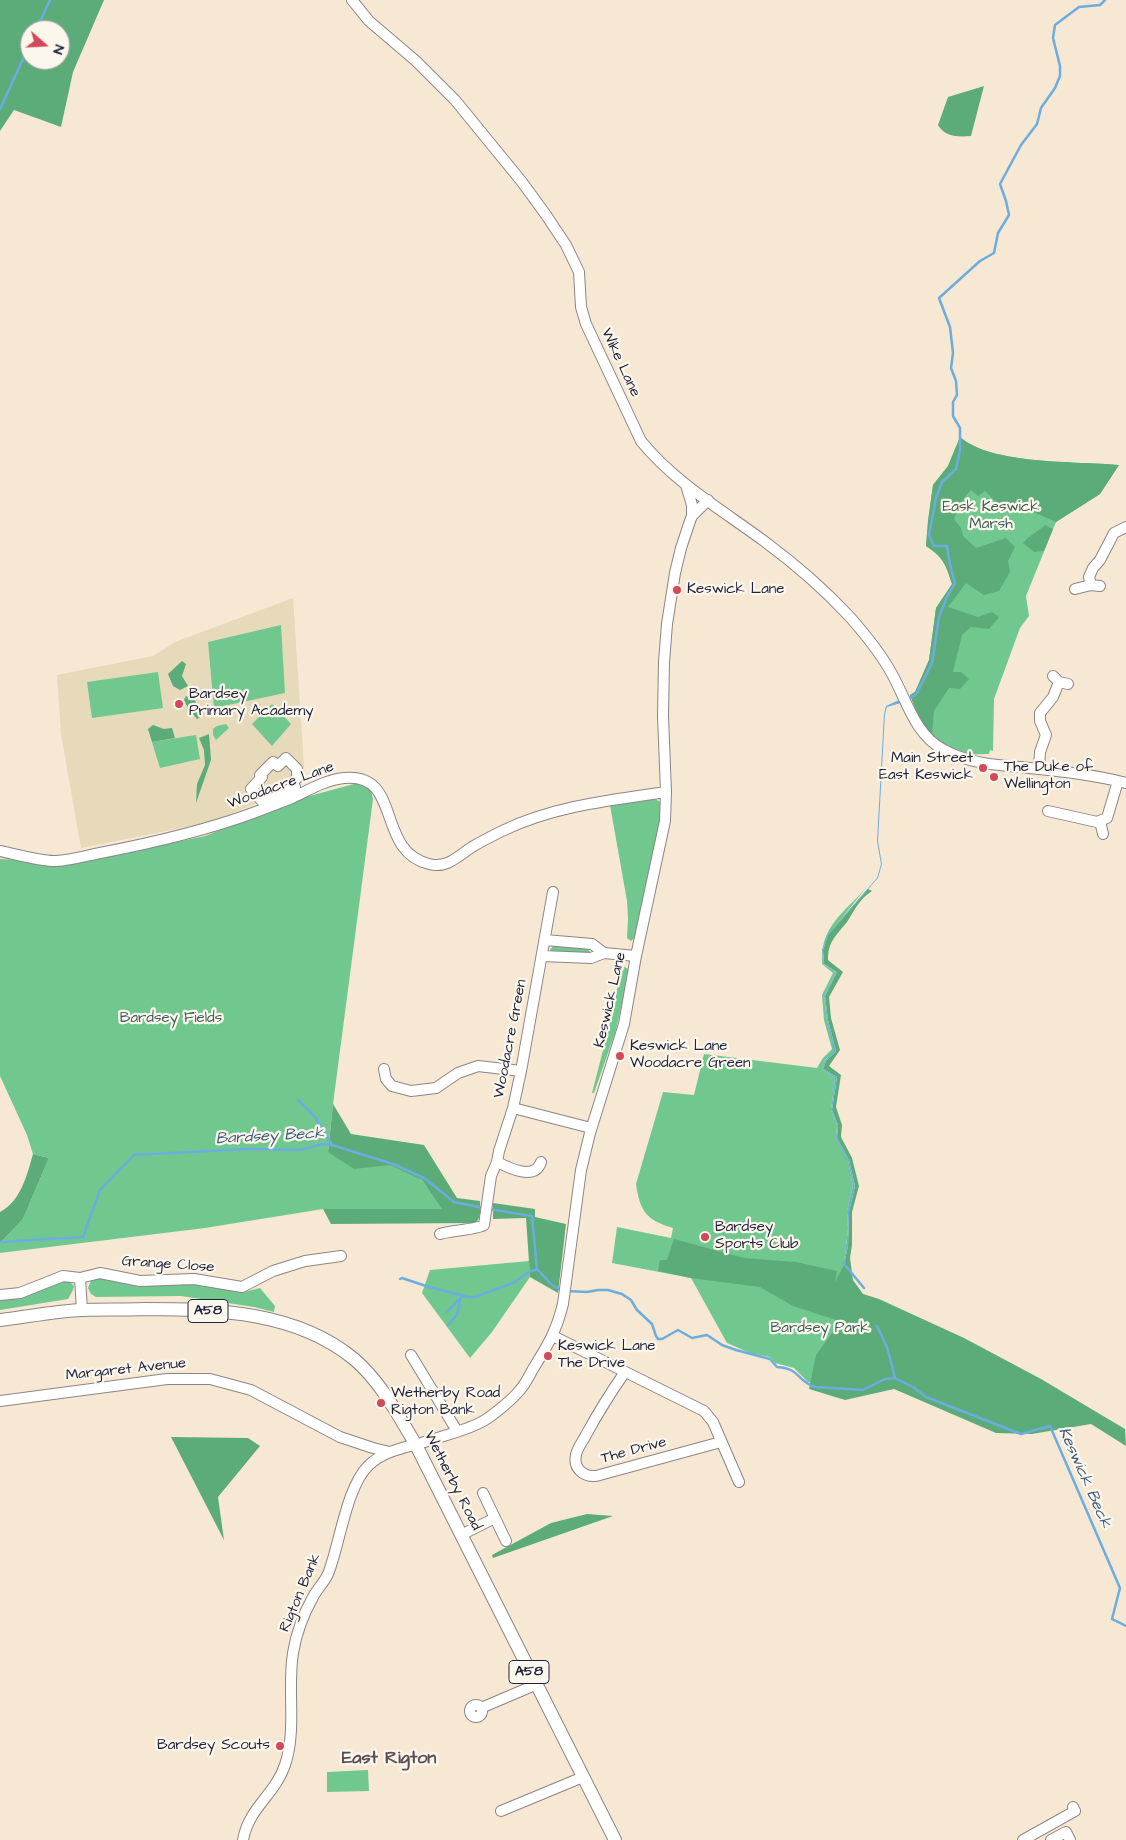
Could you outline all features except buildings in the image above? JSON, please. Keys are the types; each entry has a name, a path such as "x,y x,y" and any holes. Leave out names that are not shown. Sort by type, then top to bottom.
{"main road":[{"name":"Wetherby Road","path":"0,1320 82,1310 185,1309 227,1312 262,1317 310,1333 353,1358 372,1376 416,1445 535,1685 615,1840"}],"street":[{"name":"Wike Lane","path":"352,0 369,21 416,61 455,100 511,168 546,215 573,258 579,272 582,306 586,324 641,441 652,454 686,485 792,563 828,594 871,641 889,669 926,736 944,750 973,761 1077,773 1122,782"},
{"name":"Keswick Lane","path":"416,1445 484,1420 519,1391 553,1336 558,1321 564,1296 578,1187 591,1128 624,1024 636,956 665,821 666,792 663,716 667,624 681,548 692,516 692,505 686,485"},
{"name":"Keswick Lane","path":"692,516 708,500"},
{"path":"1075,590 1096,586 1089,577 1093,568 1100,560 1114,533 1126,527"},
{"path":"1039,769 1040,752 1046,735 1040,721 1040,713 1053,697 1060,681"},
{"path":"286,758 297,769 297,778 293,782 295,787 262,802 251,789 262,777 260,775 273,762 278,766 286,758"},
{"name":"Woodacre Lane","path":"0,851 54,861 133,847 224,824 328,781 355,778 371,783 378,789 398,841 403,849 421,862 441,865 450,862 483,840 551,812 666,792"},
{"path":"1048,811 1097,822 1108,818 1122,782"},
{"path":"1100,820 1103,834"},
{"name":"Woodacre Green","path":"553,892 513,1108 591,1128"},
{"path":"545,940 592,944 604,953"},
{"path":"542,956 591,958 604,953 636,956"},
{"path":"384,1069 386,1079 392,1086 411,1091 436,1088 458,1073 478,1066 521,1070"},
{"path":"440,1234 453,1230 481,1228 484,1225 491,1176 513,1108"},
{"path":"497,1162 513,1169 532,1172 538,1169 541,1162"},
{"name":"Grange Close","path":"0,1295 20,1293 63,1276 80,1278 100,1273 140,1281 194,1279 242,1287 272,1271 305,1261 340,1256"},
{"path":"80,1278 82,1310"},
{"path":"553,1336 704,1411 711,1418 739,1482"},
{"path":"411,1356 457,1431"},
{"name":"The Drive","path":"625,1372 605,1401 576,1453 576,1464 581,1472 591,1477 596,1476 721,1442"},
{"name":"Margaret Avenue","path":"0,1400 167,1379 210,1379 251,1390 340,1437 390,1452"},
{"name":"Rigton Bank","path":"243,1840 247,1824 254,1811 270,1791 285,1764 291,1729 291,1679 294,1652 300,1626 311,1599 327,1574 342,1525 362,1474 369,1465 390,1452 416,1445"},
{"path":"483,1493 506,1541"},
{"path":"461,1535 495,1518"},
{"path":"482,1708 535,1685"},
{"path":"501,1811 583,1778"},
{"path":"1023,1840 1075,1811 1072,1807"},
{"path":"1051,1840 1066,1832 1070,1840"}],"shaded area":[{"name":"Bardsey Primary Academy","path":"293,598 305,781 212,822 81,848 61,734 57,675 153,656 175,642"}],"green space":[{"path":"0,0 104,0 73,72 61,127 14,110 0,131"},
{"path":"984,86 971,136 952,135 944,132 938,125 948,97"},
{"name":"Eask Keswick Marsh","path":"960,437 974,446 992,453 1013,457 1058,462 1119,465 1100,494 1056,522 1026,596 1029,616 1020,628 994,699 993,751 990,750 989,754 962,753 943,744 928,731 910,695 915,692 929,660 936,608 952,584 944,562 926,546 933,485 948,466"},
{"path":"960,437 974,446 992,453 1013,457 1058,462 1119,465 1100,494 1056,522 1024,508 1003,509 985,491 978,496 971,490 963,500 954,519 961,528 963,536 976,548 1006,538 1015,547 1008,561 1010,572 999,591 984,595 966,583 948,607 978,617 992,612 999,617 989,629 971,627 962,635 953,672 961,672 969,679 960,689 949,688 934,711 932,736 919,718 910,695 915,692 929,660 936,608 952,584 944,562 926,546 933,485 948,466"},
{"path":"1045,525 1053,529 1044,551 1034,552 1023,543"},
{"path":"281,625 285,693 214,708 208,642"},
{"path":"182,661 186,664 182,676 188,686 180,690 173,686 168,674"},
{"path":"158,672 163,708 92,718 87,682"},
{"path":"186,696 194,699 203,715 197,719 184,700"},
{"path":"272,704 291,724 272,746 252,724"},
{"path":"226,724 229,728 216,740 213,735 213,729"},
{"path":"153,725 164,729 172,728 175,738 152,742 148,729"},
{"path":"209,734 211,760 196,803 197,784 205,765 204,750 199,738"},
{"path":"196,735 200,759 160,768 152,742"},
{"name":"Bardsey Fields","path":"354,784 361,784 371,790 373,799 328,1152 393,1164 422,1180 443,1209 323,1209 205,1228 0,1253 0,1243 23,1219 49,1158 33,1154 27,1135 0,1076 0,859 22,860 58,866 205,836 302,798"},
{"path":"650,798 660,802 660,821 636,937 631,941 627,938 627,901 610,805"},
{"path":"866,888 828,935 823,947 829,930 835,921"},
{"path":"868,889 872,891 860,901 847,922 833,939 828,953 828,960 843,972 829,997 831,1018 840,1050 829,1066 841,1075 836,1107 842,1125 841,1137 852,1158 859,1186 852,1212 850,1258 853,1280 863,1294 879,1299 964,1338 1041,1379 1125,1429 1126,1446 1091,1424 1032,1434 996,1433 894,1389 845,1400 809,1389 816,1355 834,1330 836,1320 793,1306 760,1287 691,1278 658,1271 660,1260 667,1260 674,1239 744,1258 796,1262 837,1271 835,1282 844,1264 848,1246 849,1212 855,1186 849,1160 837,1138 838,1125 832,1110 837,1077 823,1069 826,1061 836,1051 828,1020 825,996 837,972 824,964 823,950 828,935"},
{"path":"553,946 588,948 590,954 553,952 550,950"},
{"name":"Bardsey Sports Club","path":"822,954 823,964 836,972 824,996 827,1020 835,1051 825,1060 822,1069 835,1078 831,1110 837,1125 836,1139 848,1160 853,1186 847,1211 848,1229 844,1264 834,1285 854,1294 816,1384 808,1382 794,1368 775,1363 770,1357 750,1353 727,1343 691,1278 612,1263 617,1227 671,1238 673,1228 656,1222 642,1208 636,1184 663,1092 694,1095 704,1054 817,1068 832,1049 824,1020 822,995 833,973 822,964"},
{"path":"623,966 628,969 628,976 616,1030 594,1093 592,1093 615,1004 620,967"},
{"path":"333,1104 351,1134 424,1145 457,1198 480,1201 480,1213 477,1221 475,1223 331,1224 323,1209 442,1209 422,1180 390,1165 354,1169 328,1152"},
{"path":"33,1154 49,1158 23,1219 0,1243 0,1212 13,1201 22,1187"},
{"path":"493,1203 535,1209 535,1217 566,1224 558,1293 530,1277 526,1218 493,1219"},
{"path":"529,1261 530,1277 492,1332 470,1358 422,1293 430,1270"},
{"path":"92,1278 185,1282 244,1292 260,1288 275,1306 274,1312 254,1307 181,1296 96,1297 91,1294 88,1288"},
{"path":"62,1280 70,1282 74,1286 68,1299 0,1310 0,1301 19,1297"},
{"path":"171,1437 248,1438 260,1446 218,1497 224,1540"},
{"path":"587,1514 613,1516 493,1558 492,1555 551,1523"},
{"path":"368,1770 369,1791 327,1792 327,1772"}],"water":[{"path":"899,700 901,703 887,707 885,714 878,841 882,864 878,878 828,935 823,950 824,964 837,972 825,996 828,1020 836,1051 826,1061 823,1069 837,1077 832,1110 838,1125 837,1138 849,1160 855,1186 849,1212 848,1246 844,1264 848,1229 847,1211 853,1186 848,1161 836,1139 837,1125 831,1110 835,1078 822,1069 825,1060 834,1051 827,1020 824,996 836,972 823,964 822,950 827,935 877,878 881,864 877,841 884,714 886,706"}],"waterway":[{"path":"41,20 50,0"},
{"name":"Keswick Beck","path":"911,697 916,695 932,663 939,617 955,583 947,546 934,546 929,535 936,498 942,482 956,469 960,450 960,428 953,416 953,402 957,395 956,381 951,368 953,353 950,327 939,298 980,261 994,253 998,233 1009,215 1000,184 1021,145 1037,124 1041,108 1055,88 1060,76 1060,66 1053,38 1055,25 1079,7 1100,5 1105,0"},
{"path":"0,109 20,66"},
{"path":"298,1100 315,1117 332,1145"},
{"name":"Bardsey Beck","path":"0,1242 83,1237 100,1190 134,1155 248,1149 301,1150 322,1144 332,1145 393,1164 424,1178 454,1202 484,1208"},
{"name":"Bardsey Beck","path":"489,1209 532,1216 537,1269 552,1285 561,1290"},
{"name":"Keswick Beck","path":"845,1261 844,1264 864,1288"},
{"path":"400,1279 468,1297 475,1297 513,1283 531,1271 536,1270"},
{"name":"Bardsey Beck","path":"567,1291 608,1290 622,1294 631,1300 637,1310 652,1324 658,1339 662,1339 678,1330 692,1338 707,1335 722,1345 770,1359 777,1367 791,1370 805,1382 815,1387 863,1390 885,1379 895,1378"},
{"path":"446,1313 463,1295"},
{"path":"448,1325 457,1315 460,1300"},
{"name":"Keswick Beck","path":"877,1326 887,1347 895,1378 913,1387 926,1397 1021,1434 1050,1426 1120,1588 1112,1619 1126,1626"}],"place":[{"name":"Keswick Lane","path":"677,590"},
{"name":"Bardsey Primary Academy","path":"179,704"},
{"name":"Main Street East Keswick","path":"983,768"},
{"name":"The Duke of Wellington","path":"994,777"},
{"name":"Keswick Lane Woodacre Green","path":"620,1056"},
{"name":"Bardsey Sports Club","path":"705,1237"},
{"name":"Keswick Lane The Drive","path":"548,1356"},
{"name":"Wetherby Road Rigton Bank","path":"381,1403"},
{"name":"Bardsey Scouts","path":"280,1746"}],"district":[{"name":"East Rigton","path":"389,1759"}],"park label":[{"name":"Bardsey Park","path":"820,1329"}]}
